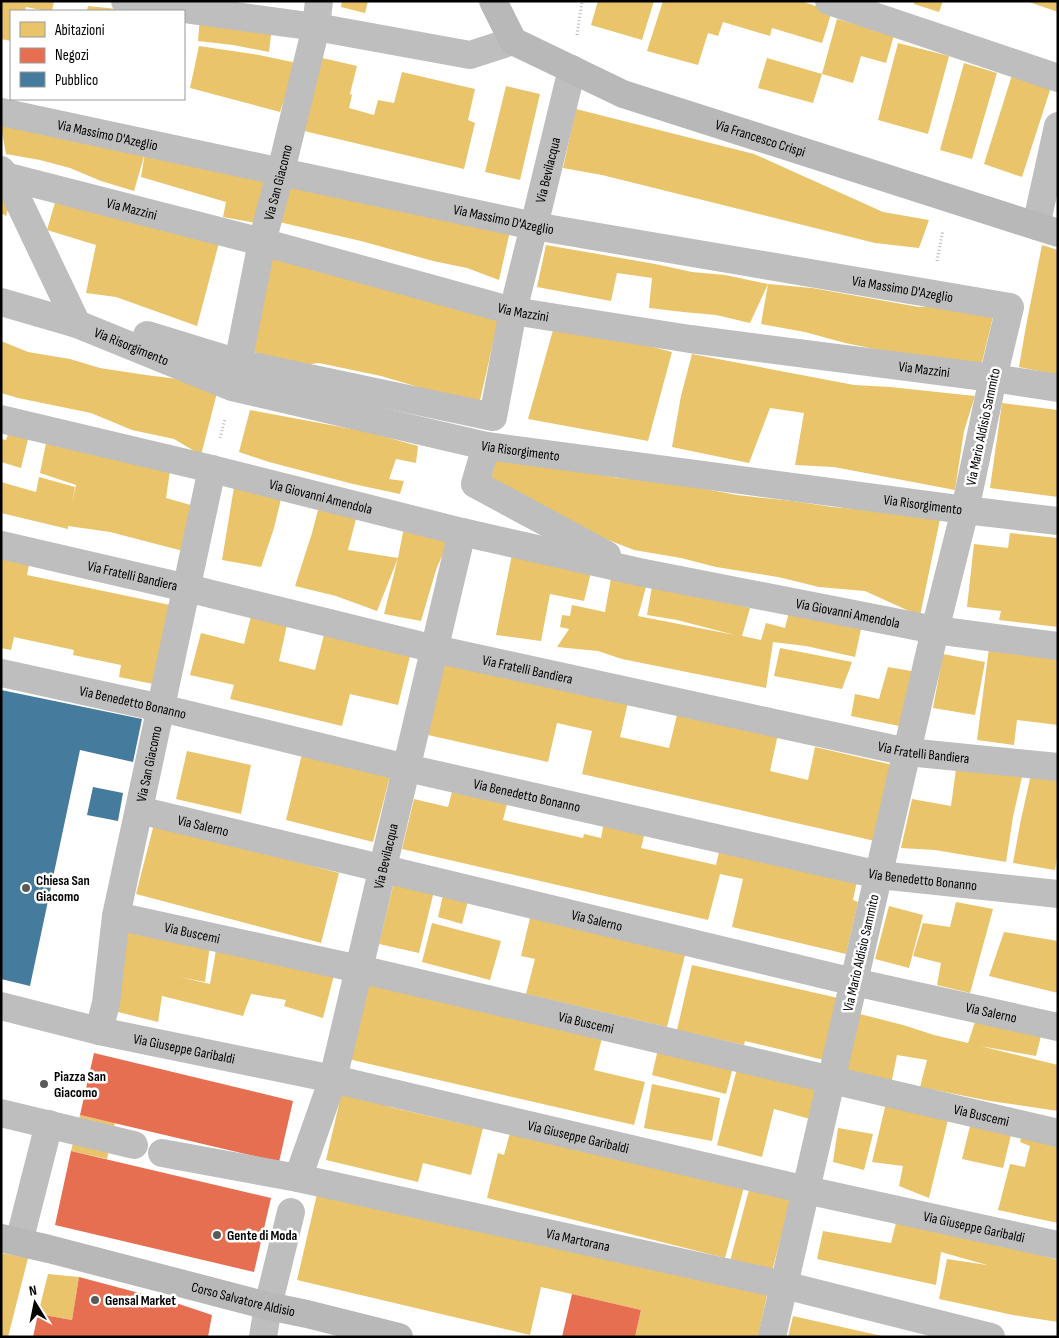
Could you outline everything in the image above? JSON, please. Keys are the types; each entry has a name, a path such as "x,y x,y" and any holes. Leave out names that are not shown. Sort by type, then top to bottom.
{"street":[{"path":"125,1 317,14 470,55 513,42 493,1"},
{"path":"829,1 1058,78"},
{"name":"Via San Giacomo","path":"238,363 262,242 281,171 317,14"},
{"name":"Via Francesco Crispi","path":"513,42 623,94 1047,230"},
{"name":"Via Bevilacqua","path":"494,417 513,311 572,69"},
{"name":"Via Massimo D'Azeglio","path":"1,112 534,226 1010,307"},
{"path":"1047,230 1058,126"},
{"path":"3,174 77,324"},
{"name":"Via Mazzini","path":"3,174 262,242 513,311 690,339 1058,388"},
{"name":"Via Risorgimento","path":"1,302 77,324 232,387 486,446 1058,521"},
{"name":"Via Mario Aldisio Sammito","path":"772,1337 935,630 965,510 1010,307"},
{"name":"Via Risorgimento","path":"132,331 238,363 494,417"},
{"name":"Via Giovanni Amendola","path":"1,419 212,469 462,532 639,572 935,630 1058,646"},
{"name":"Via Giovanni Amendola","path":"486,446 475,484 639,572"},
{"name":"Via San Giacomo","path":"99,1031 106,1003 116,916 212,469"},
{"name":"Via Bevilacqua","path":"298,1178 333,1079 462,532"},
{"name":"Via Fratelli Bandiera","path":"1,545 435,648 907,752 1058,767"},
{"name":"Via Benedetto Bonanno","path":"1,673 161,708 407,768 879,875 1058,894"},
{"name":"Via Salerno","path":"138,810 854,982 1058,1028"},
{"name":"Via Buscemi","path":"116,916 359,969 1058,1133"},
{"name":"Via Giuseppe Garibaldi","path":"1,1006 99,1031 333,1079 806,1190 1058,1245"},
{"path":"1,1113 134,1146"},
{"path":"10,1240 49,1124"},
{"name":"Via Martorana","path":"162,1153 298,1178 784,1285 991,1337"},
{"path":"263,1337 268,1306 290,1212"},
{"name":"Corso Salvatore Aldisio","path":"10,1240 268,1306 399,1337"}],"path":[{"path":"931,293 949,199"}],"building: Abitazioni":[{"path":"1,1 54,1 52,10 26,7 25,10 10,10 10,41 1,39"},
{"path":"342,1 368,1 365,13 341,7"},
{"path":"598,1 654,1 642,40 591,25"},
{"path":"663,1 800,1 832,11 822,43 772,28 770,36 723,22 718,36 708,33 698,65 647,51"},
{"path":"914,1 943,1 939,12 914,4"},
{"path":"1058,1 1058,12 1029,2"},
{"path":"88,6 117,9 116,10 87,10"},
{"path":"200,17 272,27 269,52 198,41"},
{"path":"837,19 894,35 886,63 861,56 853,83 822,74"},
{"path":"898,43 949,56 928,134 878,120"},
{"path":"199,46 297,63 280,112 190,88"},
{"path":"318,57 357,66 350,94 352,95 349,108 374,115 378,100 394,103 402,72 475,89 468,120 475,123 464,169 300,130"},
{"path":"767,58 822,74 813,103 758,88"},
{"path":"964,63 997,73 972,159 940,150"},
{"path":"1012,75 1051,87 1022,177 984,164"},
{"path":"506,86 540,94 520,180 485,172"},
{"path":"576,109 754,154 883,212 929,220 919,248 875,243 602,175 563,168"},
{"path":"1,119 269,179 261,224 223,217 226,202 141,177 145,153 134,191 101,181 70,168 6,154"},
{"path":"289,186 510,231 499,280 467,268 279,222"},
{"path":"1,188 13,191 6,216 1,213"},
{"path":"56,199 220,239 197,326 116,297 86,293 96,245 47,230"},
{"path":"546,245 768,284 750,323 716,315 649,308 652,278 617,273 611,301 537,287"},
{"path":"1042,245 1058,250 1058,375 1019,367"},
{"path":"271,256 500,312 479,405 381,376 319,363 286,367 249,349"},
{"path":"768,284 812,288 919,307 957,306 994,313 980,370 761,324"},
{"path":"553,330 591,331 672,352 648,441 528,419"},
{"path":"1,341 28,352 70,359 100,368 186,380 218,389 201,455 174,439 132,430 91,413 1,393"},
{"path":"692,354 854,385 975,396 964,431 955,490 834,467 795,465 804,413 770,408 749,463 672,447 681,396"},
{"path":"1002,403 1058,410 1058,497 990,488"},
{"path":"250,410 368,432 418,446 416,463 396,459 389,479 404,481 400,494 269,462 239,452"},
{"path":"11,426 30,431 21,468 1,462 1,439 6,440"},
{"path":"47,438 171,464 166,498 198,507 187,552 110,532 68,526 68,529 1,513 1,482 36,492 39,477 75,487 72,504 76,485 40,473"},
{"path":"497,455 618,478 657,480 737,495 940,519 920,616 865,591 819,587 778,577 716,567 681,558 634,550 598,536 490,483"},
{"path":"234,487 281,499 261,567 222,560"},
{"path":"319,506 357,515 348,550 398,558 377,611 336,596 295,586"},
{"path":"404,527 449,539 436,570 421,621 384,614"},
{"path":"1010,533 1058,538 1058,627 999,620 1001,611 967,607 974,544 1008,548"},
{"path":"1,553 30,559 27,575 175,606 158,685 119,677 121,665 73,655 74,650 14,637 11,650 1,648"},
{"path":"512,554 591,572 584,601 550,594 541,641 496,635"},
{"path":"611,578 646,587 638,616 735,635 677,620 647,615 652,586 750,608 742,636 761,640 766,623 785,628 789,612 861,629 855,657 806,646 773,642 766,688 622,659 598,651 557,647 569,629 560,627 562,615 570,616 572,605 605,612"},
{"path":"251,616 287,625 279,661 315,670 325,631 411,652 398,705 350,694 342,726 230,699 234,685 190,675 201,633 244,644"},
{"path":"780,648 852,662 842,689 774,676"},
{"path":"989,648 1058,657 1058,725 1017,720 1014,745 977,740"},
{"path":"943,654 985,662 975,715 933,708"},
{"path":"445,661 628,702 620,737 669,748 678,711 778,734 770,771 808,780 815,747 893,765 875,841 582,774 592,731 557,723 548,762 428,735"},
{"path":"888,667 917,672 904,727 851,716 855,694 879,699"},
{"path":"187,751 251,765 241,814 176,799"},
{"path":"302,754 390,776 373,842 286,820"},
{"path":"956,769 1022,777 1006,862 935,850 901,848 912,799 951,806"},
{"path":"1031,774 1058,781 1058,850 1055,870 1013,863"},
{"path":"453,788 508,800 503,820 583,838 584,834 601,838 604,822 645,832 641,848 716,865 720,848 857,881 853,900 858,902 846,954 732,927 743,879 720,874 708,920 402,849 414,799 448,807"},
{"path":"154,824 339,873 321,943 136,894"},
{"path":"394,882 434,891 419,953 379,944"},
{"path":"443,895 468,901 462,924 438,917"},
{"path":"956,902 993,909 970,993 937,985 941,963 913,956 923,923 950,927"},
{"path":"889,906 923,915 909,968 875,959"},
{"path":"530,918 685,955 667,1027 526,994 535,959 521,956"},
{"path":"432,923 501,941 490,980 422,962"},
{"path":"128,927 210,945 205,982 179,977 210,984 216,950 334,975 323,1018 284,1006 286,1000 251,994 243,1016 162,996 158,1022 110,1010"},
{"path":"1004,932 1058,941 1058,993 989,976"},
{"path":"692,965 838,998 824,1060 745,1041 744,1045 677,1030"},
{"path":"367,979 603,1034 594,1070 645,1082 634,1125 348,1059"},
{"path":"856,1013 968,1043 977,1016 1042,1032 1036,1056 980,1046 1058,1065 1058,1111 990,1101 920,1087 927,1060 897,1055 891,1085 840,1072"},
{"path":"658,1049 733,1067 726,1094 652,1075"},
{"path":"738,1065 819,1085 810,1119 774,1109 762,1157 717,1145"},
{"path":"652,1084 720,1098 712,1141 644,1128"},
{"path":"343,1087 390,1107 464,1124 466,1120 484,1124 471,1175 423,1163 418,1182 326,1160"},
{"path":"886,1103 948,1120 929,1198 899,1186 903,1166 872,1162"},
{"path":"80,1115 115,1123 107,1159 71,1151"},
{"path":"970,1126 1011,1135 1003,1168 962,1159"},
{"path":"838,1128 873,1134 864,1170 833,1162"},
{"path":"511,1129 744,1187 725,1258 487,1198 498,1153 504,1155"},
{"path":"1022,1134 1058,1142 1058,1223 998,1210 1010,1164 1025,1167 1030,1146 1020,1142"},
{"path":"750,1186 792,1196 772,1271 730,1261"},
{"path":"318,1190 767,1295 758,1337 635,1337 641,1310 541,1287 530,1335 297,1280"},
{"path":"896,1223 1027,1251 1058,1260 1058,1322 1013,1315 939,1299 947,1259 987,1265 941,1252 936,1285 817,1259 823,1231 891,1243"},
{"path":"1,1253 28,1258 8,1337 1,1337"},
{"path":"48,1274 79,1277 72,1320 38,1314"},
{"path":"793,1316 882,1336 882,1337 788,1337"}],"building: Negozi":[{"path":"94,1053 293,1101 279,1162 80,1115"},
{"path":"71,1151 271,1198 254,1272 55,1225"},
{"path":"79,1277 173,1302 212,1315 208,1337 33,1337 38,1314 72,1320"},
{"path":"572,1294 641,1310 635,1337 562,1337"}],"building: Pubblico":[{"path":"1,690 142,719 133,762 80,750 30,986 1,979"},
{"path":"93,787 123,793 118,821 87,815"}],"place":[{"name":"Chiesa San Giacomo","path":"26,888"},
{"name":"Piazza San Giacomo","path":"44,1084"},
{"name":"Gente di Moda","path":"217,1235"},
{"name":"Gensal Market","path":"95,1300"}]}
